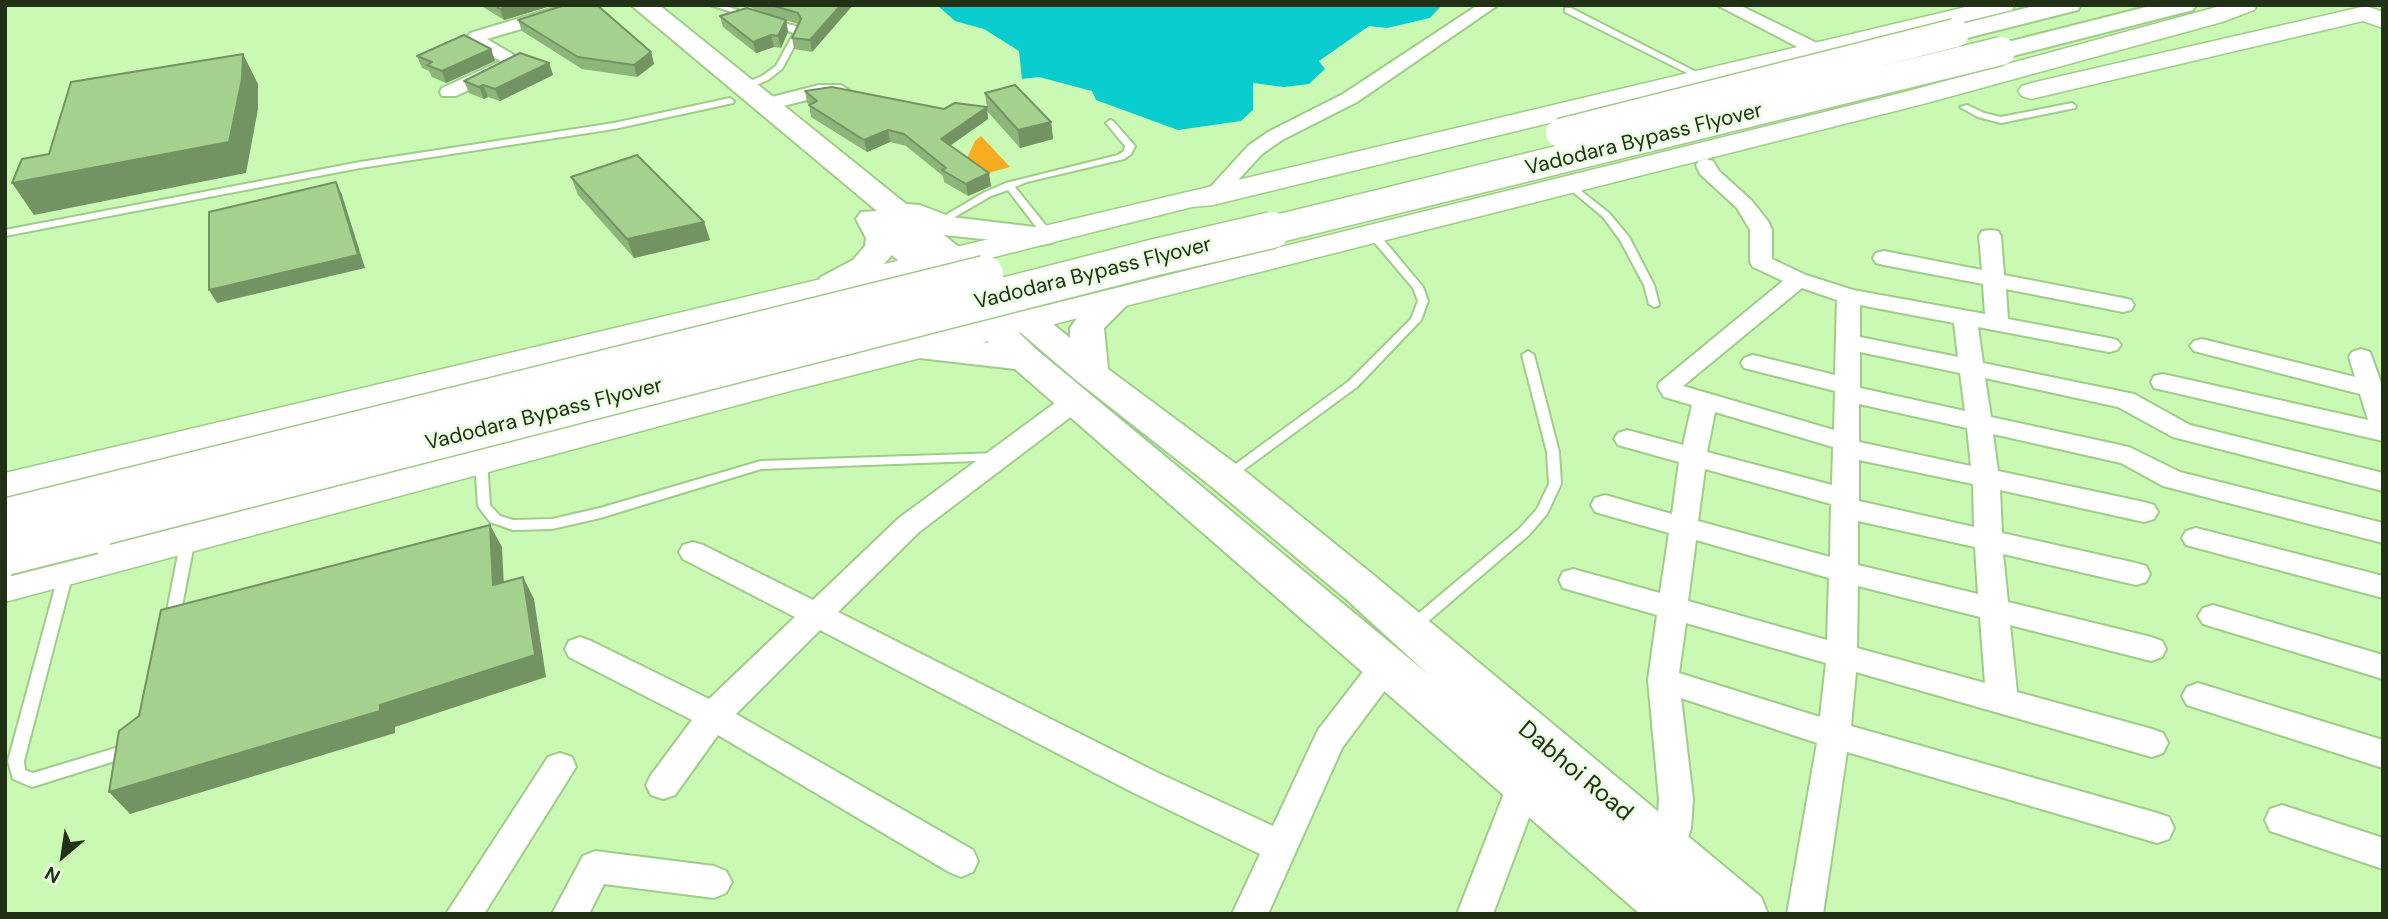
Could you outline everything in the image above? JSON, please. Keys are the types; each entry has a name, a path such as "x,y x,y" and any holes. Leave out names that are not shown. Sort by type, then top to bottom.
{"main road":[{"path":"615,5 748,97"},
{"path":"643,5 877,209 955,258 1012,325 1025,359"},
{"name":"Vadodara Bypass Flyover","path":"5,517 1368,182 2069,5"},
{"name":"Vadodara Bypass Flyover","path":"5,552 1156,257 1406,199 2184,5"},
{"path":"877,209 971,229 1044,235"},
{"path":"877,209 919,264 1012,325 1083,387 1279,576 1397,647"},
{"path":"833,284 864,267 881,248 877,209"},
{"path":"1083,387 1087,328 1096,315 1115,300"},
{"path":"923,349 953,349 1025,359 1083,387 1226,477 1361,588 1397,647"},
{"name":"Dabhoi Road","path":"1397,647 1525,783 1679,914"},
{"name":"Dabhoi Road","path":"1397,647 1668,851 1742,914"}],"street":[{"path":"449,92 515,61 475,40 476,37 583,5"},
{"path":"1213,196 1255,150 1275,136 1350,98 1490,5"},
{"path":"1725,5 1817,50"},
{"path":"5,486 833,284 955,258 1192,198 1213,196 2004,5"},
{"path":"1694,161 2214,17 2246,5"},
{"path":"5,587 786,381 923,349 1570,185 1964,107 2377,14"},
{"path":"748,97 819,91 860,93"},
{"path":"1694,161 1744,204 1757,221 1760,230 1761,262 1798,280 1849,296 2109,345"},
{"path":"1990,236 1997,324"},
{"path":"1884,258 2123,305"},
{"path":"1798,280 1671,383 1673,391 1846,445 2144,512"},
{"path":"1805,914 1834,735 1842,655 1849,296"},
{"path":"1965,318 1981,423 2002,700"},
{"path":"1848,342 2125,400 2182,431 2383,482"},
{"path":"2202,346 2371,389"},
{"path":"2163,382 2383,430 2361,357"},
{"path":"1753,363 1847,390 2129,456 2172,479 2383,533"},
{"path":"663,785 713,716 909,524 998,457 1083,387"},
{"path":"1668,851 1674,828 1676,799 1663,680 1693,458 1705,401"},
{"path":"1627,439 1845,503 1988,541 2136,574"},
{"path":"1605,505 1843,572 2151,649"},
{"path":"2196,538 2383,587"},
{"path":"693,552 1144,782 1281,847"},
{"path":"1573,580 2152,743"},
{"path":"2213,616 2383,667"},
{"path":"1250,914 1329,740 1397,647"},
{"path":"580,649 713,716 961,861"},
{"path":"1663,680 1834,735 2157,828"},
{"path":"2198,696 2383,754"},
{"path":"464,914 560,767"},
{"path":"1475,914 1525,783"},
{"path":"2281,820 2383,854"},
{"path":"570,914 595,867 714,882"}],"lane":[{"path":"5,233 360,165 614,126 748,97 779,67 797,29 714,5"},
{"path":"1568,10 1702,77"},
{"path":"1964,107 2001,120 2072,106"},
{"path":"937,223 1009,185 1121,157 1128,152 1130,146 1110,123"},
{"path":"1009,185 1044,235"},
{"path":"1570,185 1606,215 1625,239 1649,285 1654,304"},
{"path":"1226,477 1353,384 1416,320 1423,301 1418,287 1373,234"},
{"path":"1397,647 1524,532 1542,511 1555,484 1553,453 1528,355"},
{"path":"481,462 484,506 495,519 513,525 552,524 600,513 761,465 998,457"},
{"path":"169,634 188,539"},
{"path":"67,571 16,761 18,774 32,780 126,752 141,740"}],"shaded area":[{"path":"981,136 1010,167 977,176 964,165 975,141"}],"water":[{"path":"937,5 1442,5 1430,18 1387,28 1369,26 1319,61 1325,69 1309,84 1284,87 1253,83 1253,110 1241,121 1178,130 1096,100 1092,91 1039,77 1022,79 1019,51 984,29 955,21"}],"building":[{"path":"494,5 512,5 500,9"},
{"path":"565,5 597,5 651,52 634,65 578,57 518,20"},
{"path":"771,5 841,5 810,40 792,38 801,19 798,13"},
{"path":"747,8 786,20 778,36 771,35 753,42 720,16"},
{"path":"464,35 491,49 442,71 427,65 432,62 417,56"},
{"path":"520,53 549,63 495,89 464,81"},
{"path":"243,54 242,79 229,142 12,183 22,159 49,154 71,82"},
{"path":"1015,85 1051,122 1018,130 985,93"},
{"path":"832,87 944,109 955,103 987,107 941,139 989,173 966,184 942,170 946,168 904,134 888,130 864,140 809,105 817,101 805,91"},
{"path":"637,155 704,222 627,239 571,177"},
{"path":"336,182 358,255 209,290 209,212"},
{"path":"490,525 493,585 523,577 535,655 380,705 380,711 109,792 119,731 139,716 161,610"}]}
